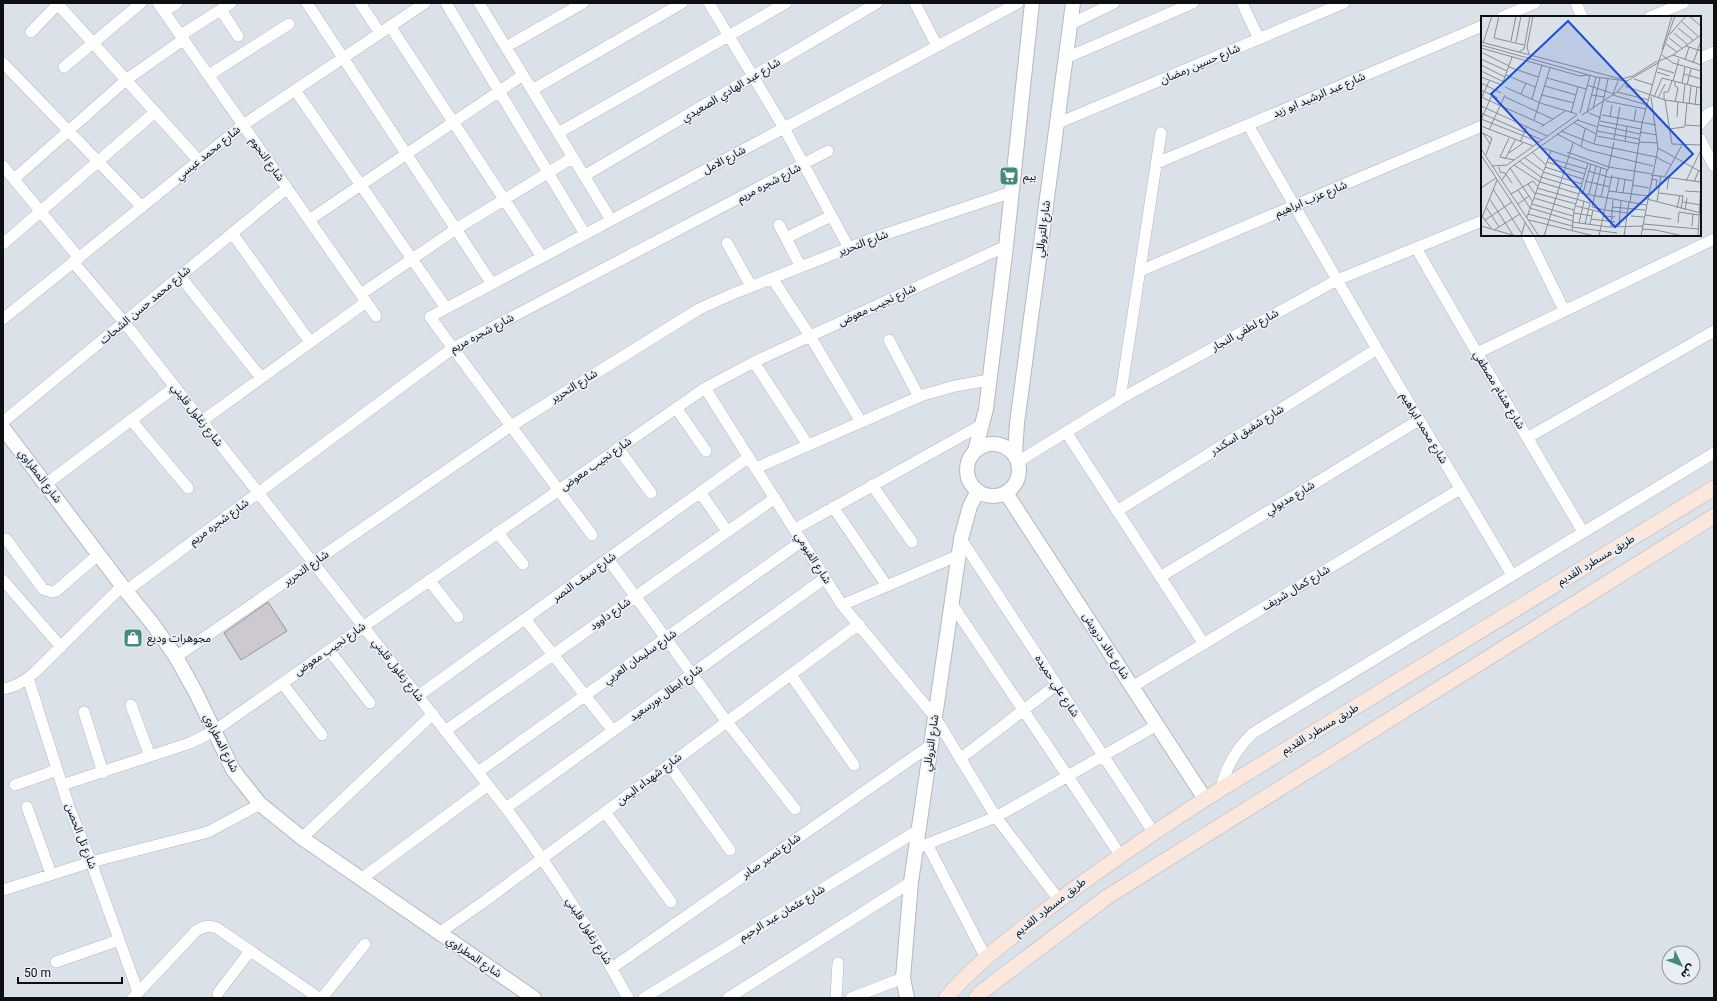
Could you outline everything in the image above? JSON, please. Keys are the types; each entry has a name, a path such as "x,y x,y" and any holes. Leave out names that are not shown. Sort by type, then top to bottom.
{"main road":[{"name":"طريق مسطرد القديم","path":"946,998 986,958 1058,900 1120,855 1205,799 1714,488"},
{"path":"976,998 980,993 1107,897 1714,516"}],"street":[{"path":"31,32 58,3 198,161"},
{"path":"64,67 141,3"},
{"path":"161,7 177,3"},
{"path":"14,179 126,80 182,37 231,3"},
{"path":"307,3 492,284"},
{"path":"360,3 380,33"},
{"path":"446,3 585,234"},
{"path":"506,48 583,3"},
{"path":"532,90 682,3"},
{"path":"709,3 784,128 849,248"},
{"path":"558,133 786,3"},
{"name":"شارع عبد الهادي الصعيدي","path":"584,176 877,3"},
{"path":"915,3 937,46"},
{"name":"شارع الامل","path":"453,348 430,317 1018,3"},
{"path":"975,451 981,446 996,443 1004,445 1017,458 1020,470 1018,479 1013,487 1006,493 992,496 978,491 968,479 967,472 968,464 975,451 983,424 990,380 1032,3"},
{"name":"شارع التروللي","path":"1017,458 1017,423 1073,3"},
{"path":"1071,24 1114,3"},
{"path":"1066,58 1193,3"},
{"path":"1242,3 1259,39"},
{"name":"شارع حسين رمضان","path":"1056,124 1344,3"},
{"path":"1504,16 1535,3"},
{"path":"1576,3 1582,16"},
{"path":"1652,16 1684,3"},
{"name":"شارع محمد عيسي","path":"3,319 243,125 421,4"},
{"path":"483,4 506,48 611,220"},
{"name":"شارع النجوم","path":"161,7 376,316"},
{"path":"221,10 238,36"},
{"path":"209,75 289,24"},
{"path":"390,26 542,257"},
{"name":"شارع عبد الرشيد ابو زيد","path":"1157,163 1481,26"},
{"path":"1701,58 1714,52"},
{"path":"3,63 142,207"},
{"path":"309,220 523,75"},
{"path":"295,90 446,308"},
{"path":"1701,123 1709,113 1714,111"},
{"path":"3,244 155,112"},
{"name":"شارع محمد ابراهيم","path":"1248,125 1377,349 1512,575"},
{"name":"شارع عزب ابراهيم","path":"1140,271 1481,126"},
{"path":"1120,399 1161,133"},
{"path":"1701,141 1713,163"},
{"name":"شارع شجره مريم","path":"3,689 10,688 28,678 124,588 259,493 453,348 828,151"},
{"path":"202,421 310,342 411,259 456,229 572,158"},
{"name":"شارع زغلول قليني","path":"3,166 40,211 124,322 506,808 543,858 612,968 628,998"},
{"name":"شارع محمد حسن الشحات","path":"3,422 287,188"},
{"name":"شارع التحرير","path":"176,657 511,426 699,309 751,286 849,248 1012,192"},
{"path":"786,238 831,216"},
{"name":"شارع لطفي النجار","path":"1017,458 1066,432 1120,399 1337,280 1481,221"},
{"path":"779,225 801,267"},
{"path":"232,233 310,342"},
{"path":"1528,236 1564,310"},
{"path":"1477,353 1714,239"},
{"path":"727,243 751,286"},
{"name":"شارع نجيب معوض","path":"62,785 190,743 214,731 558,489 705,388 754,362 1006,246"},
{"name":"شارع هشام مصطفي","path":"1416,248 1583,532"},
{"path":"180,276 261,378"},
{"path":"772,278 810,336 861,422"},
{"path":"1527,438 1714,331"},
{"path":"889,340 919,397"},
{"path":"453,348 592,535"},
{"name":"شارع شفيق اسكندر","path":"1117,511 1377,349"},
{"path":"754,362 808,445"},
{"path":"756,468 919,397 950,387 990,380"},
{"path":"46,484 175,386"},
{"name":"شارع الفيومي","path":"705,388 842,604 935,717 996,817 1058,900"},
{"path":"676,408 706,451"},
{"path":"131,420 188,488"},
{"name":"شارع مدبولي","path":"1160,577 1419,420"},
{"path":"795,529 983,424"},
{"name":"شارع المطراوي","path":"3,428 152,623 176,657 196,693 233,770 260,804 302,838 534,998"},
{"path":"1066,432 1204,644"},
{"path":"618,448 651,493"},
{"path":"1222,789 1224,777 1232,757 1253,733 1714,452"},
{"name":"شارع سيف النصر","path":"418,696 749,457"},
{"path":"872,485 912,542"},
{"name":"شارع كمال شريف","path":"1132,687 1460,489"},
{"name":"شارع التروللي","path":"907,998 903,978 911,882 922,846 920,829 961,538 966,517 978,491"},
{"path":"700,492 727,531"},
{"name":"شارع خالد درويش","path":"1006,493 1205,799"},
{"name":"شارع داوود","path":"445,731 775,498"},
{"path":"833,507 887,586"},
{"path":"497,532 523,564"},
{"name":"شارع علي حميده","path":"961,538 1154,833"},
{"path":"6,539 43,589 52,592 56,591 99,554"},
{"name":"شارع سليمان العربي","path":"478,772 802,541"},
{"path":"842,604 959,555"},
{"path":"608,559 727,722 795,810"},
{"name":"شارع ابطال بورسعيد","path":"506,808 826,578"},
{"path":"3,580 61,647"},
{"path":"428,580 458,617"},
{"path":"952,604 1120,855"},
{"path":"525,619 613,731"},
{"name":"شارع شهداء اليمن","path":"439,933 543,858 859,624"},
{"path":"329,650 370,703"},
{"path":"791,675 854,765"},
{"name":"شارع تل الحصن","path":"28,678 62,785 120,940 136,995"},
{"path":"282,683 322,735"},
{"path":"960,759 1056,685"},
{"path":"130,705 150,756"},
{"path":"84,712 102,773"},
{"path":"302,838 433,714"},
{"path":"986,958 922,846 996,817 1157,725"},
{"name":"شارع نصير صابر","path":"612,968 931,745"},
{"path":"669,765 730,850"},
{"path":"15,785 57,770"},
{"path":"362,879 488,785"},
{"path":"3,890 92,862 208,832 260,804"},
{"path":"27,807 51,874"},
{"path":"605,812 671,902"},
{"name":"شارع عثمان عبد الرحيم","path":"644,998 920,829"},
{"path":"728,998 911,882"},
{"path":"136,995 196,931 202,926 210,925 217,928 319,998"},
{"path":"56,962 120,940"},
{"path":"322,998 365,944"},
{"path":"218,993 250,951"},
{"path":"836,998 838,963"},
{"path":"851,998 903,978"}],"building":[{"path":"268,602 287,631 241,660 224,633"}],"place":[{"name":"بيم","path":"1009,176"},
{"name":"مجوهرات وديع","path":"133,638"}]}
